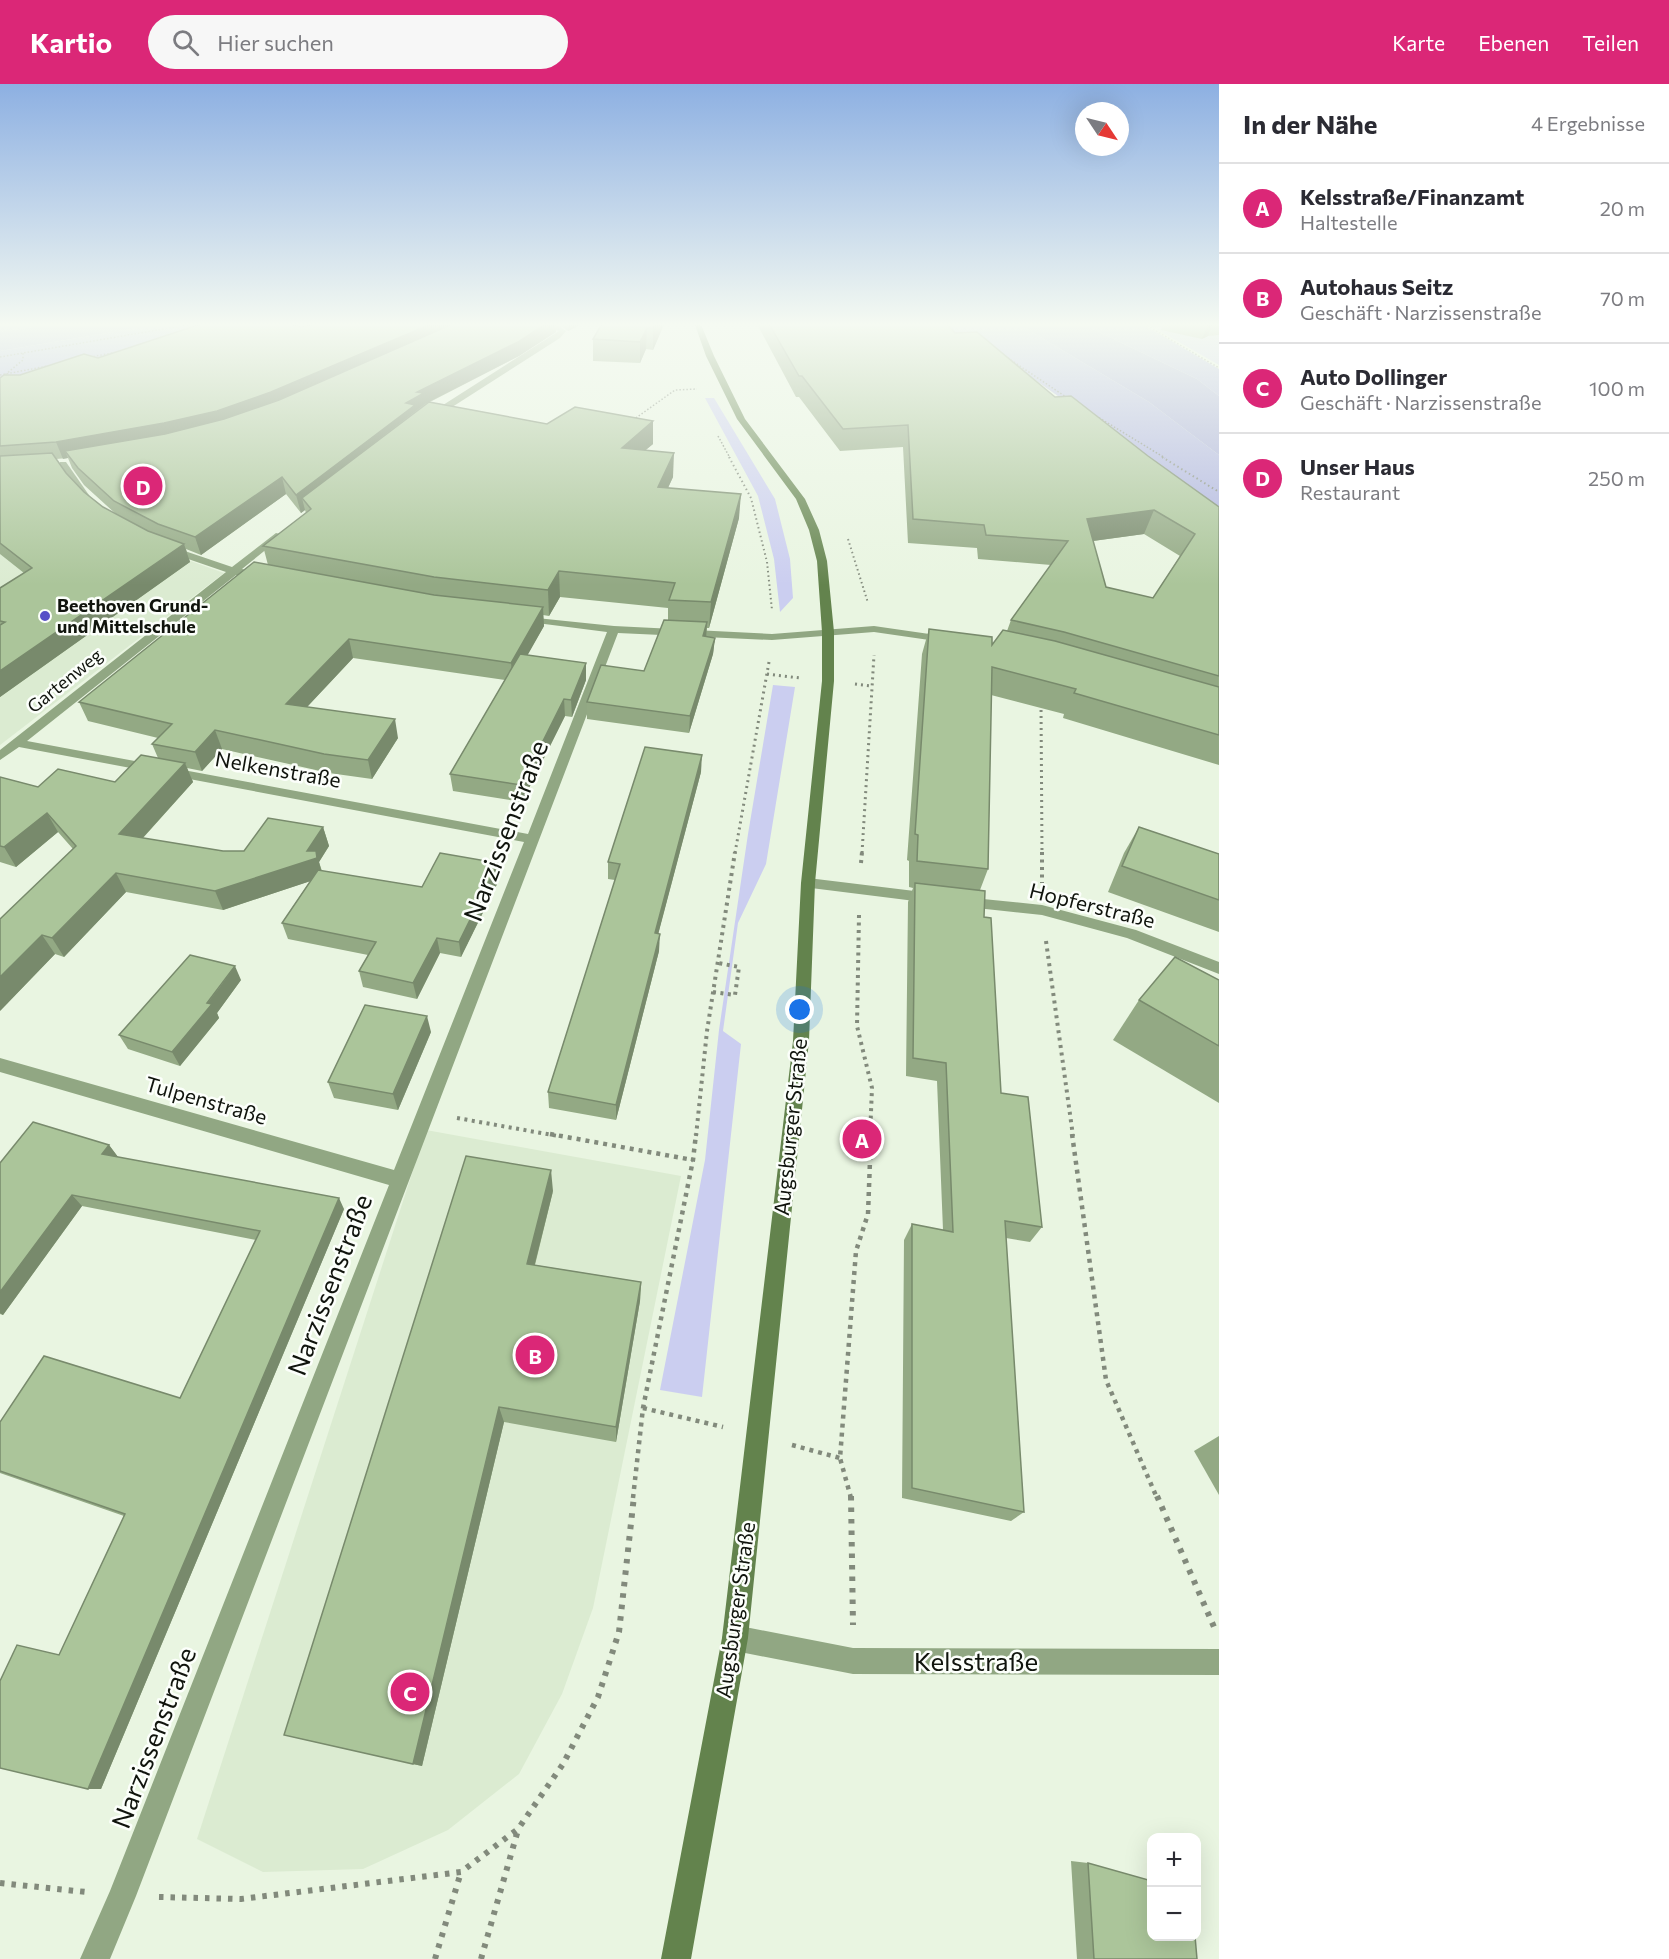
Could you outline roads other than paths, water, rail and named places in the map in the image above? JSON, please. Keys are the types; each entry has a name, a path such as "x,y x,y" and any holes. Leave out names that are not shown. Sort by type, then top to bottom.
{"main road":[{"name":"Augsburger Straße","path":"676,1959 735,1638 801,1041 808,883 828,681 828,633 822,561 814,530 801,499 736,410"}],"street":[{"path":"422,424 445,410"},
{"path":"63,464 84,496 93,504"},
{"name":"Gartenweg","path":"0,756 289,527"},
{"path":"151,543 233,571 279,580"},
{"path":"509,617 614,629 772,637 874,629 959,642"},
{"name":"Narzissenstraße","path":"95,1959 122,1896 614,629"},
{"name":"Nelkenstraße","path":"17,743 532,838"},
{"name":"Hopferstraße","path":"808,883 1042,910 1131,933 1219,968"},
{"name":"Tulpenstraße","path":"0,1065 399,1180"},
{"name":"Kelsstraße","path":"735,1638 854,1661 1219,1662"}],"place":[{"name":"Unser Haus","path":"143,486"},
{"name":"Beethoven Grund- und Mittelschule","path":"45,616"},
{"name":"Kelsstraße/Finanzamt","path":"862,1139"},
{"name":"Autohaus Seitz","path":"535,1355"},
{"name":"Auto Dollinger","path":"410,1692"}]}
